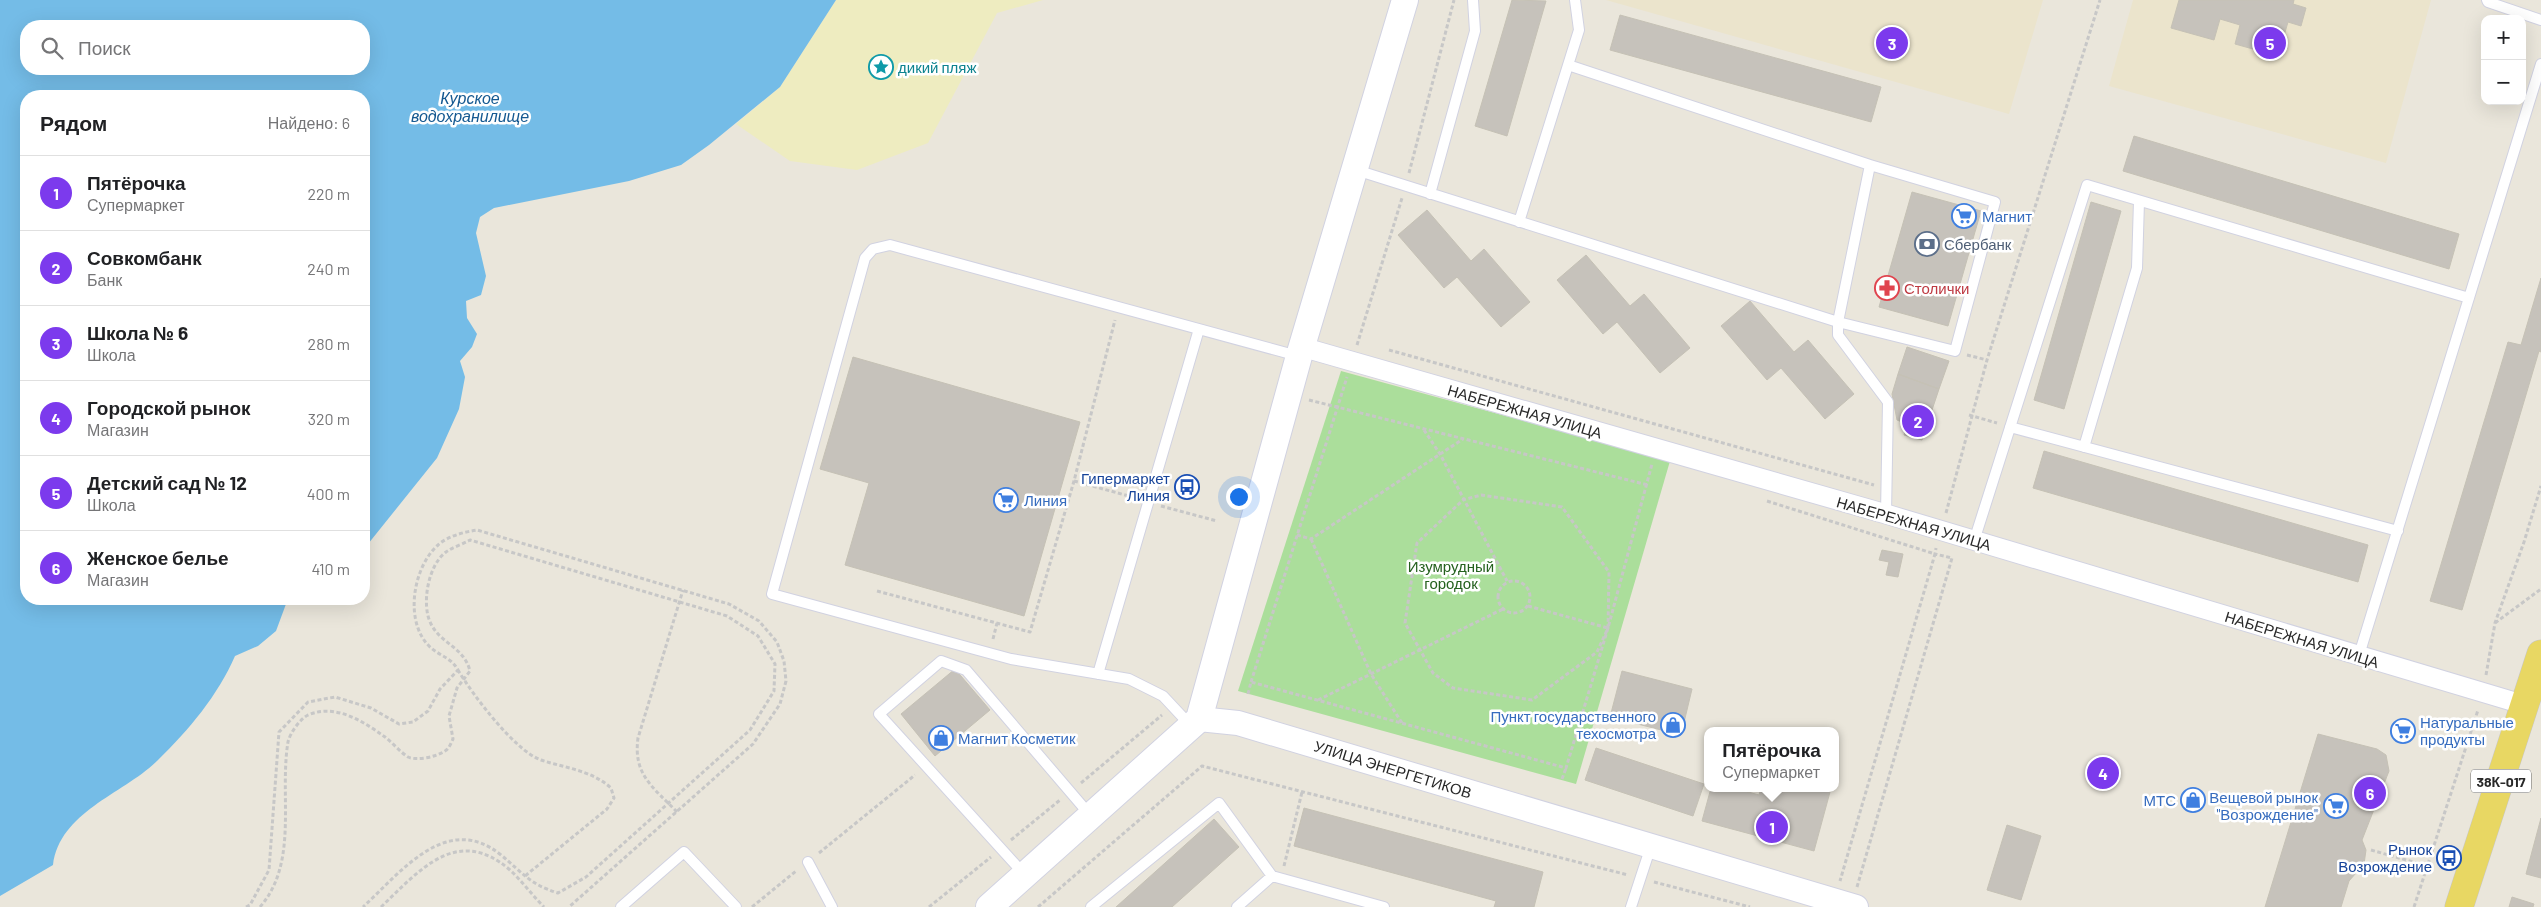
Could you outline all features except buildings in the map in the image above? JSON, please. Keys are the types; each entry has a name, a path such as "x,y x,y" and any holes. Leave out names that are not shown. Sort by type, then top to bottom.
{"main road":[{"path":"989,907 1195,723 1404,0"},
{"name":"38К-017","path":"2460,907 2541,654"}],"street":[{"name":"НАБЕРЕЖНАЯ УЛИЦА","path":"1301,352 1352,361 1886,514 2525,705"},
{"name":"УЛИЦА ЭНЕРГЕТИКОВ","path":"1195,723 1238,723 1847,905"}],"lane":[{"path":"1430,194 1475,31 1473,0"},
{"path":"1519,222 1579,30 1575,0"},
{"path":"2487,0 2488,2 2541,20"},
{"path":"2359,656 2541,64"},
{"path":"1356,170 1838,322 1955,351 1995,202 1870,165 1568,65"},
{"path":"1870,165 1838,322 1838,335 1888,402 1886,514"},
{"path":"1974,541 2086,185 2469,298"},
{"path":"2084,447 2137,268 2139,201"},
{"path":"1195,723 1163,696 1129,679 989,653 772,594 865,258 873,249 890,245 1199,329 1301,352"},
{"path":"1098,674 1199,329"},
{"path":"2010,427 2398,532"},
{"path":"1025,875 879,714 941,661 966,670 1091,816"},
{"path":"1091,907 1219,802 1277,877 1384,907"},
{"path":"1631,907 1651,846"},
{"path":"621,907 684,852 736,907"},
{"path":"808,862 832,907"},
{"path":"1237,907 1277,877"}],"path":[{"path":"1248,694 1338,408 1405,186 1454,0"},
{"path":"1847,905 1935,554 1987,360 2100,0"},
{"path":"877,591 1030,632 1074,481 1118,307"},
{"path":"1349,339 1368,344"},
{"path":"1387,350 1886,488"},
{"path":"1955,351 1987,360"},
{"path":"1338,408 1648,486"},
{"path":"1970,415 2010,427"},
{"path":"1424,429 1440,454 1507,581"},
{"path":"1297,535 1311,539 1463,439"},
{"path":"1562,779 1608,628 1648,486 1654,456"},
{"path":"1652,465 1661,468"},
{"path":"1482,495 1562,507 1609,572 1608,628 1597,652 1532,700 1453,688 1433,673 1405,623 1417,543 1463,500 1482,495"},
{"path":"1765,501 1952,558 1847,905"},
{"path":"524,876 607,809 614,798 612,788 588,773 538,759 509,736 464,681 454,662 429,646 417,624 413,605 421,566 438,544 463,532 477,530 729,604 759,621 777,642 784,661 786,681 780,704 753,744 569,907"},
{"path":"1311,539 1371,674 1402,724"},
{"path":"260,907 271,895 284,846 288,740 298,724 308,715 327,711 351,715 385,737 409,758 428,758 446,751 453,739 449,716 457,688 470,671 467,659 442,638 430,623 427,597 429,575 445,552 470,540 727,616 758,636 775,664 774,691 750,730 586,877 558,892 537,886 499,853 471,839 448,840 419,855 363,907"},
{"path":"1507,581 1522,583 1528,590 1528,606"},
{"path":"1503,609 1498,601 1499,589 1507,581"},
{"path":"2495,623 2541,589"},
{"path":"677,812 644,778 639,768 636,754 638,738 683,590"},
{"path":"1528,606 1608,628"},
{"path":"1317,700 1503,609 1518,613 1528,606"},
{"path":"989,653 997,623"},
{"path":"246,907 250,905 269,870 280,732 308,702 335,696 371,708 399,724 413,722 428,711 440,689 458,670"},
{"path":"1251,682 1566,768"},
{"path":"752,907 926,765"},
{"path":"1038,907 1202,766 1750,907"},
{"path":"1277,877 1302,792"},
{"path":"2370,850 2427,866"},
{"path":"381,907 424,867 445,854 460,851 482,853 509,870 544,907"}],"shaded area":[{"path":"1606,0 2043,0 2009,114"},
{"path":"2133,0 2431,0 2386,163 2109,86"}],"green space":[{"name":"Изумрудный городок","path":"1341,371 1670,461 1576,784 1238,691"}],"sand":[{"name":"дикий пляж","path":"836,0 1043,0 997,13 928,143 857,170 790,161 736,124 780,87"}],"water":[{"name":"Курское водохранилище","path":"0,0 836,0 780,87 709,145 681,165 629,181 494,208 480,217 476,233 486,276 481,295 466,301 467,318 477,334 472,347 460,361 465,377 459,409 437,458 370,542 370,90 20,90 20,605 286,605 276,631 258,646 235,656 220,684 202,711 170,749 144,772 80,817 58,846 53,865 0,896"}],"place":[{"name":"Школа № 6","path":"1892,43"},
{"name":"Детский сад № 12","path":"2270,43"},
{"name":"дикий пляж","path":"881,67"},
{"name":"Магнит","path":"1964,216"},
{"name":"Сбербанк","path":"1927,244"},
{"name":"Столички","path":"1887,288"},
{"name":"Совкомбанк","path":"1918,421"},
{"name":"Гипермаркет Линия","path":"1187,487"},
{"name":"Линия","path":"1006,500"},
{"name":"Пункт государственного техосмотра","path":"1673,725"},
{"name":"Натуральные продукты","path":"2403,731"},
{"name":"Магнит Косметик","path":"941,738"},
{"name":"Городской рынок","path":"2103,773"},
{"name":"Женское белье","path":"2370,793"},
{"name":"МТС","path":"2193,800"},
{"name":"Вещевой рынок \"Возрождение\"","path":"2336,806"},
{"name":"Пятёрочка","path":"1772,827"},
{"name":"Рынок Возрождение","path":"2449,858"}]}
